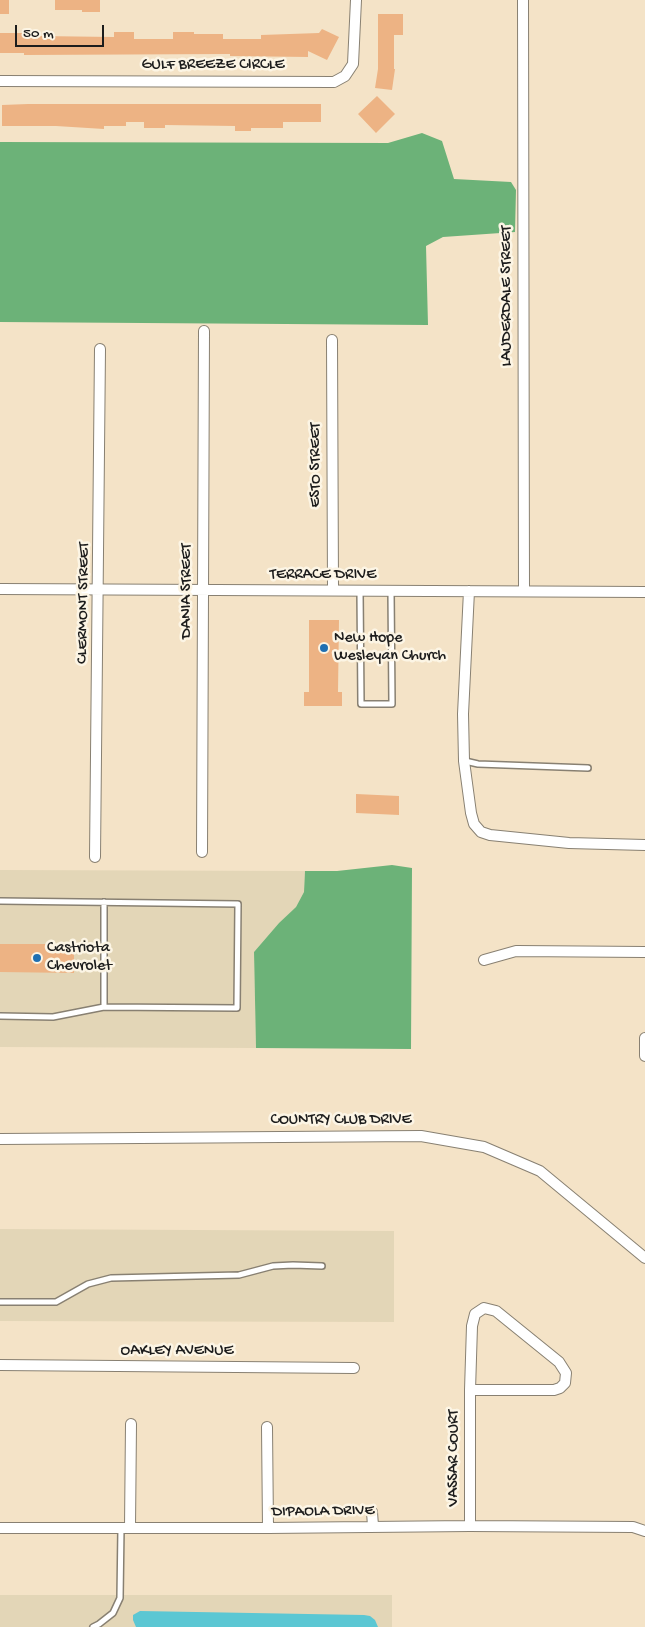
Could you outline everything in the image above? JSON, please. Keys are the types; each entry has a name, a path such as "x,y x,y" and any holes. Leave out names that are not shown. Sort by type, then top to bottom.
{"street":[{"name":"GULF BREEZE CIRCLE","path":"0,81 334,82 345,76 353,64 356,0"},
{"name":"LAUDERDALE STREET","path":"523,0 524,591"},
{"name":"DANIA STREET","path":"202,852 204,331"},
{"name":"ESTO STREET","path":"332,340 333,590"},
{"name":"CLERMONT STREET","path":"95,857 100,349"},
{"name":"TERRACE DRIVE","path":"0,589 645,592"},
{"path":"469,591 463,714 464,761 474,824 481,832 490,835 568,843 645,845"},
{"path":"484,960 516,951 645,952"},
{"path":"645,1038 645,1056"},
{"name":"COUNTRY CLUB DRIVE","path":"0,1139 421,1136 484,1147 540,1171 645,1258"},
{"name":"VASSAR COURT","path":"470,1390 554,1390 560,1388 565,1383 566,1373 559,1362 496,1310 484,1308 475,1314 472,1326 470,1390 470,1526"},
{"name":"OAKLEY AVENUE","path":"0,1365 354,1368"},
{"path":"126,1527 131,1424"},
{"path":"267,1427 268,1528"},
{"path":"372,1512 373,1526"},
{"name":"DIPAOLA DRIVE","path":"0,1528 470,1526 633,1527 645,1531"}],"lane":[{"path":"360,591 361,704 392,704 392,591"},
{"path":"464,761 478,764 588,768"},
{"path":"0,901 238,904 237,1008 104,1007 53,1017 0,1016"},
{"path":"104,902 104,1007"},
{"path":"0,1302 56,1302 88,1284 111,1278 239,1275 273,1266 322,1266"},
{"path":"93,1627 113,1613 120,1598 126,1527"}],"shaded area":[{"name":"Castriota Chevrolet","path":"0,870 305,871 304,892 296,907 279,923 254,952 256,1048 0,1047"},
{"path":"0,1229 394,1231 394,1322 0,1321"},
{"path":"0,1595 392,1595 392,1627 0,1627"}],"green space":[{"path":"422,133 442,141 454,179 511,182 516,190 515,232 443,237 426,246 428,325 0,322 0,142 388,143"},
{"path":"392,865 412,868 411,1049 256,1048 254,952 279,923 296,907 304,892 305,871 337,871"}],"water":[{"path":"140,1611 364,1615 370,1616 375,1620 378,1627 136,1627 133,1615"}],"building":[{"path":"0,0 9,0 9,14 0,14"},
{"path":"55,0 100,0 100,12 55,10"},
{"path":"378,14 403,14 403,35 394,35 395,69 392,90 375,88 378,69"},
{"path":"322,29 339,37 327,60 308,51 308,57 230,56 230,54 24,55 24,53 0,53 0,33 38,33 38,36 114,37 114,32 134,32 134,39 173,39 173,32 194,32 194,34 223,34 223,39 261,39 261,35 319,33"},
{"path":"377,96 395,114 376,133 358,114"},
{"path":"321,104 321,122 283,122 283,128 251,128 251,131 235,131 235,126 165,125 165,128 144,128 144,122 126,122 126,126 104,126 104,129 56,126 2,126 2,105"},
{"name":"New Hope Wesleyan Church","path":"309,620 339,620 338,692 342,692 342,706 304,706 304,692 309,692"},
{"path":"356,794 399,796 399,815 356,813"},
{"name":"Castriota Chevrolet","path":"0,944 74,944 74,973 0,972"}],"place":[{"name":"New Hope Wesleyan Church","path":"324,648"},
{"name":"Castriota Chevrolet","path":"37,958"}]}
